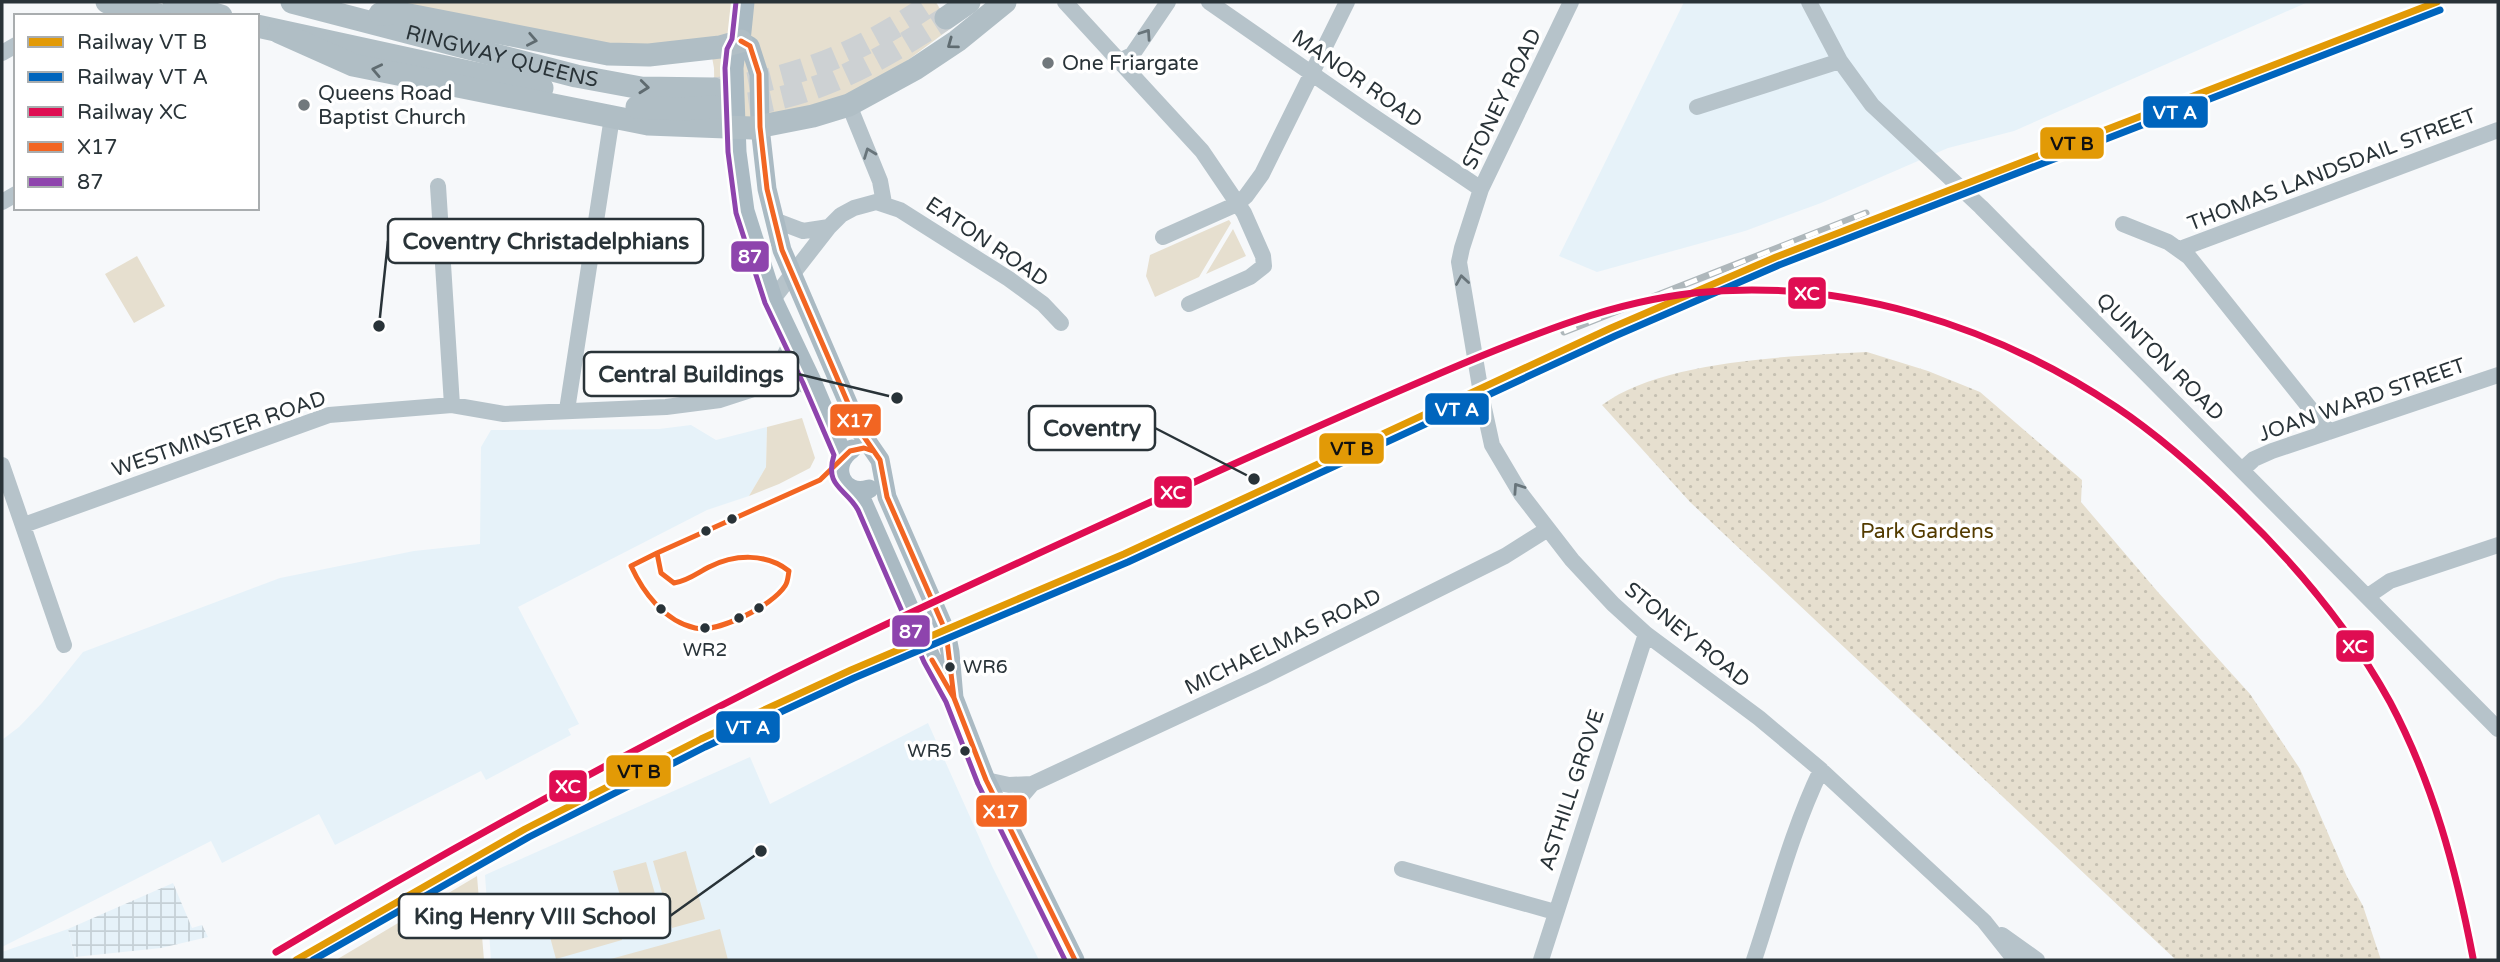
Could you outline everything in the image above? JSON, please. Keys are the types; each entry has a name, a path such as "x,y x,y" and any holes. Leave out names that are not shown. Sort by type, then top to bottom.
{"highway":[{"path":"107,2 154,14"},
{"path":"174,2 214,14"},
{"name":"RINGWAY QUEENS","path":"268,29 634,107 681,109 715,98 576,76 292,2"},
{"path":"946,18 969,2"},
{"path":"268,29 353,65 649,124 735,128 760,127 849,105 915,69 957,41 1005,2"},
{"path":"346,15 398,13 608,54 649,55 720,47 741,41"}],"main road":[{"path":"745,2 741,41 736,51 734,68 735,128 745,211 773,299 843,455"},
{"path":"741,41 750,46 758,74 760,127 767,189 782,250 855,420 882,464 887,497 946,632 954,698"},
{"path":"873,451 862,447 854,448 843,455 839,467 840,476 846,485 859,491 932,659 954,698 986,780 1075,960"},
{"path":"859,491 873,486 882,476"}],"street":[{"path":"1065,2 1202,151 1244,213 1263,256 1264,266 1250,277 1189,304"},
{"path":"1120,61 1132,55 1168,2"},
{"name":"MANOR ROAD","path":"1209,2 1482,189"},
{"path":"1163,237 1237,204 1246,196 1262,174 1347,2"},
{"name":"STONEY ROAD","path":"1572,2 1482,189 1462,247 1460,262 1492,445 1516,485 1548,529 1597,588 1646,634 1759,718 1821,770 1984,921 2037,960"},
{"name":"QUINTON ROAD","path":"1810,2 1840,61 1872,105 1982,207 2498,729"},
{"path":"1697,107 1840,61"},
{"path":"773,299 841,215 866,203 884,203 880,181 849,105"},
{"path":"568,410 612,117"},
{"name":"THOMAS LANDSDAIL STREET","path":"2180,249 2498,130"},
{"path":"438,186 452,405"},
{"name":"EATON ROAD","path":"884,203 900,210 1023,288 1061,323"},
{"path":"774,220 803,231 829,227"},
{"path":"2123,224 2180,249 2200,269 2329,432"},
{"path":"764,386 775,375 792,340"},
{"name":"JOAN WARD STREET","path":"2242,470 2255,459 2272,451 2498,374"},
{"name":"WESTMINSTER ROAD","path":"24,524 329,415 452,405 504,414 666,407 720,400 789,381 815,388"},
{"path":"2,465 64,645"},
{"name":"MICHAELMAS ROAD","path":"986,780 1009,785 1032,784 1262,677 1516,551 1548,529"},
{"path":"2368,596 2390,581 2498,545"},
{"name":"ASTHILL GROVE","path":"1541,960 1646,634"},
{"path":"1754,960 1793,841 1821,770"},
{"name":"MICHAELMAS ROAD","path":"1006,820 1032,784"},
{"path":"1402,869 1555,912"},
{"name":"STONEY ROAD","path":"1984,921 2015,960"}],"shaded area":[{"path":"1684,2 2308,2 2014,131 1948,148 1821,203 1745,231 1597,272 1559,256"},
{"path":"691,425 716,440 767,427 766,467 749,496 707,510 518,607 579,724 568,729 571,735 486,780 481,771 335,845 319,814 222,863 211,841 2,947 2,740 42,703 83,652 280,578 414,551 480,544 481,447 491,430 659,429"},
{"path":"928,723 992,866 1039,960 491,960 485,875 750,757 770,804"},
{"path":"173,883 192,928 202,925 208,937 161,948 75,957 68,929"},
{"path":"68,929 75,960 2,960 2,952"}],"green space":[{"path":"393,2 936,2 951,28 896,69 843,96 771,117 715,121 714,68 710,46 597,46"},
{"path":"1229,220 1231,223 1199,277 1155,297 1146,276 1150,255"},
{"path":"1233,229 1246,256 1206,274"},
{"path":"137,256 165,306 134,323 105,274"},
{"name":"Park Gardens","path":"1867,352 1928,371 1980,392 2082,480 2081,502 2250,694 2300,769 2347,877 2363,906 2381,960 2176,960 1690,502 1602,405 1628,390 1658,378 1693,370 1766,359"},
{"path":"802,418 815,458 810,468 749,496 766,467 767,427"},
{"path":"686,851 705,919 672,928 653,861"},
{"path":"646,862 665,929 632,938 613,871"},
{"path":"477,876 484,960 336,960"},
{"path":"612,907 622,940 556,959 547,926"},
{"path":"720,929 728,960 607,960"}],"tunnel":[{"path":"715,89 776,78 830,60 882,35 934,2"},
{"path":"715,107 748,104 809,90 891,52 946,18"}],"railway":[{"path":"1564,332 1866,213"}],"transit line":[{"name":"87","path":"736,2 732,39 727,49 725,68 728,152 736,213 765,303 834,455 834,481 858,510 924,662 946,702 978,784 1065,960"},
{"path":"296,960 525,829 701,739 851,670 1124,554 1611,328 1776,257 2437,2"},
{"path":"313,960 529,837 705,747 854,678 1128,562 1615,336 1779,265 2440,10"},
{"name":"X17","path":"741,41 750,46 759,74 760,127 767,189 782,250 860,431 880,460 887,497 946,632 954,698"},
{"name":"X17","path":"657,553 820,480 850,451 864,448 873,451"},
{"name":"X17","path":"657,553 661,573 674,583 719,563 750,557 780,565 789,571 788,579 785,586 769,602 744,616 717,626 695,628 664,612 648,595 636,576 631,566 657,553"},
{"name":"X17","path":"932,660 954,698 986,780 1075,960"}],"rail line":[{"name":"XC","path":"276,952 464,843 720,706 892,622 1245,459 1462,364 1576,320 1664,297 1750,290 1860,300 1914,313 2019,352 2116,407 2165,443 2211,483 2283,555 2322,601 2358,650 2390,702 2431,795 2451,859 2473,958"}],"place":[{"name":"One Friargate","path":"1048,63"},
{"name":"Queens Road Baptist Church","path":"304,105"},
{"name":"Coventry Christadelphians","path":"379,326"},
{"name":"Central Buildings","path":"897,398"},
{"name":"Coventry","path":"1254,479"},
{"name":"WR2","path":"705,628"},
{"name":"WR6","path":"950,667"},
{"name":"WR5","path":"965,751"},
{"name":"King Henry VIII School","path":"761,851"}]}
